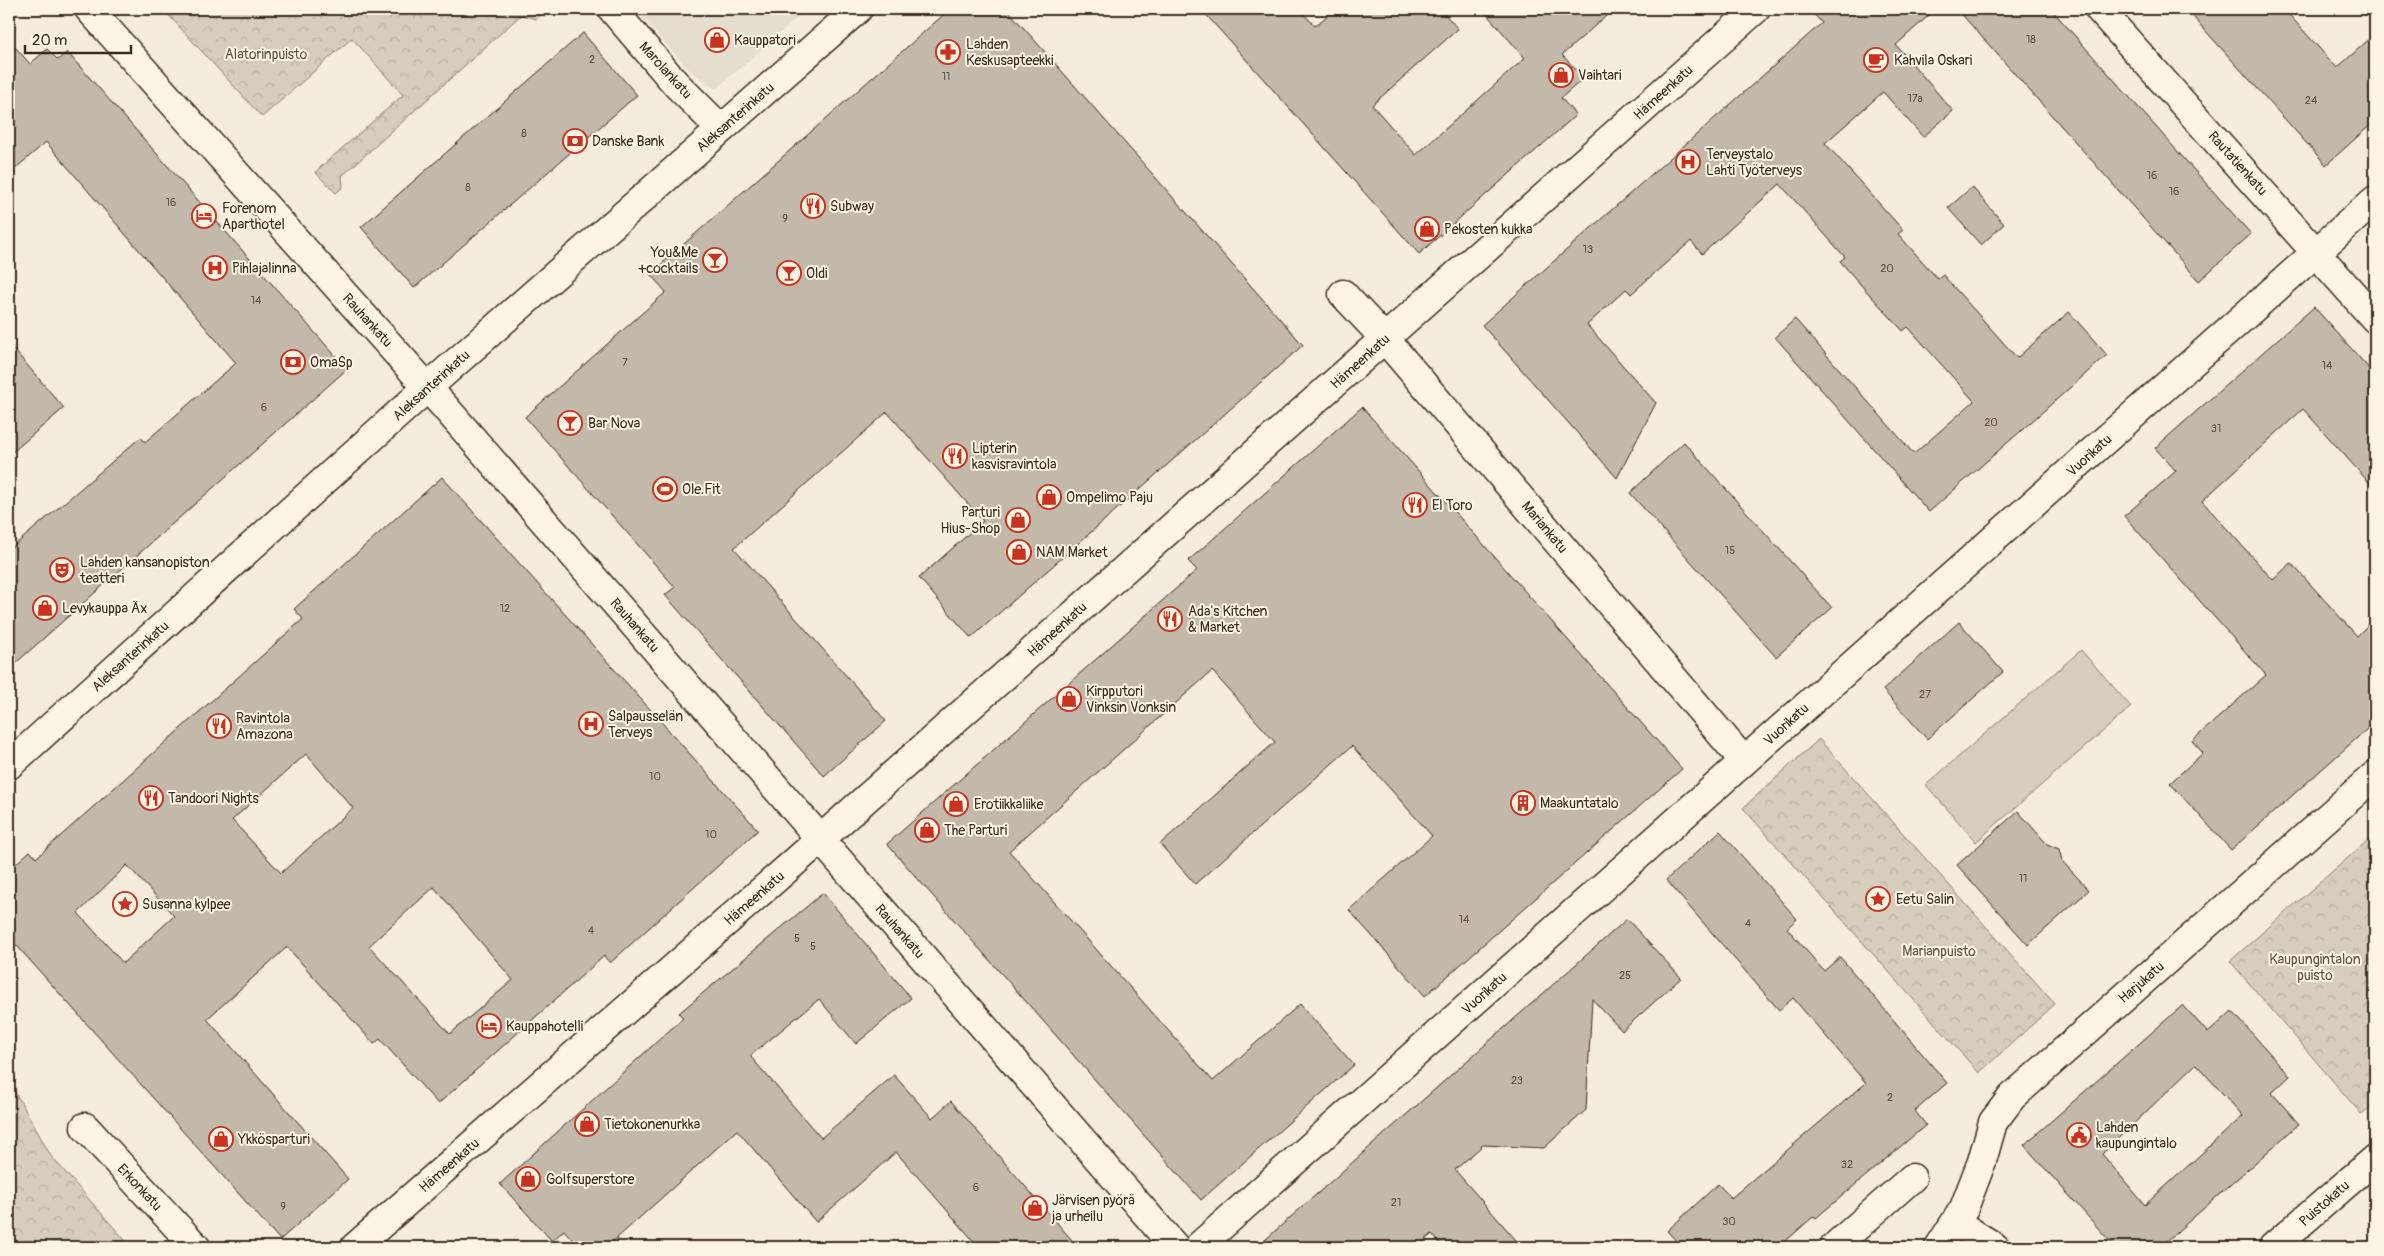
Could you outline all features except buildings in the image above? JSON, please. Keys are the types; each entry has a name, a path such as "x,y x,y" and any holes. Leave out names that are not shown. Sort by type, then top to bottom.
{"street":[{"name":"Rauhankatu","path":"89,9 428,387 1175,1247"},
{"name":"Marolankatu","path":"612,9 676,84 721,130"},
{"name":"Aleksanterinkatu","path":"9,765 428,387 858,9"},
{"name":"Hämeenkatu","path":"355,1247 820,839 1756,9"},
{"name":"Rautatienkatu","path":"2099,9 2375,318"},
{"name":"Vuorikatu","path":"1198,1247 2375,200"},
{"name":"Mariankatu","path":"1343,294 1384,339 1744,761"},
{"name":"Harjukatu","path":"1939,1247 1964,1208 1982,1161 1993,1122 2012,1097 2375,775"},
{"name":"Erkonkatu","path":"85,1127 196,1247"},
{"name":"Puistokatu","path":"2273,1247 2375,1159"},
{"path":"1834,1247 1912,1178"},
{"path":"1955,1222 1995,1247"}],"shaded area":[{"name":"Kauppatori","path":"634,9 808,9 716,89 690,71"}],"green space":[{"name":"Alatorinpuisto","path":"163,9 549,9 536,19 521,15 342,176 343,187 336,193 315,172 403,95 352,38 262,117"},
{"path":"2081,650 2131,707 1976,842 1926,785"},
{"name":"Marianpuisto","path":"1819,739 2055,1004 1979,1073 1743,808"},
{"name":"Kaupungintalon puisto","path":"2375,834 2375,1103 2362,1115 2230,961"},
{"path":"9,1081 51,1156 131,1247 9,1247"}],"place":[{"name":"Kauppatori","path":"717,40"},
{"name":"Lahden Keskusapteekki","path":"948,52"},
{"name":"Kahvila Oskari","path":"1876,60"},
{"name":"Vaihtari","path":"1561,75"},
{"name":"Danske Bank","path":"575,141"},
{"name":"Terveystalo Lahti Työterveys","path":"1688,162"},
{"name":"Subway","path":"813,206"},
{"name":"Forenom Aparthotel","path":"204,216"},
{"name":"Pekosten kukka","path":"1427,229"},
{"name":"You&Me +cocktails","path":"715,260"},
{"name":"Pihlajalinna","path":"215,268"},
{"name":"Oldi","path":"789,273"},
{"name":"OmaSp","path":"293,362"},
{"name":"Bar Nova","path":"570,423"},
{"name":"Lipterin kasvisravintola","path":"955,456"},
{"name":"Ole.Fit","path":"665,489"},
{"name":"Ompelimo Paju","path":"1049,497"},
{"name":"El Toro","path":"1415,505"},
{"name":"Parturi Hius-Shop","path":"1018,520"},
{"name":"NAM Market","path":"1019,552"},
{"name":"Lahden kansanopiston teatteri","path":"62,570"},
{"name":"Levykauppa Äx","path":"45,608"},
{"name":"Ada's Kitchen & Market","path":"1170,619"},
{"name":"Kirpputori Vinksin Vonksin","path":"1069,699"},
{"name":"Salpausselän Terveys","path":"591,724"},
{"name":"Ravintola Amazona","path":"219,726"},
{"name":"Tandoori Nights","path":"151,798"},
{"name":"Maakuntatalo","path":"1523,803"},
{"name":"Erotiikkaliike","path":"956,804"},
{"name":"The Parturi","path":"927,830"},
{"name":"Eetu Salin","path":"1878,899"},
{"name":"Susanna kylpee","path":"125,904"},
{"name":"Kauppahotelli","path":"489,1026"},
{"name":"Tietokonenurkka","path":"587,1124"},
{"name":"Lahden kaupungintalo","path":"2079,1135"},
{"name":"Ykkösparturi","path":"221,1139"},
{"name":"Golfsuperstore","path":"528,1179"},
{"name":"Järvisen pyörä ja urheilu","path":"1035,1208"}]}
